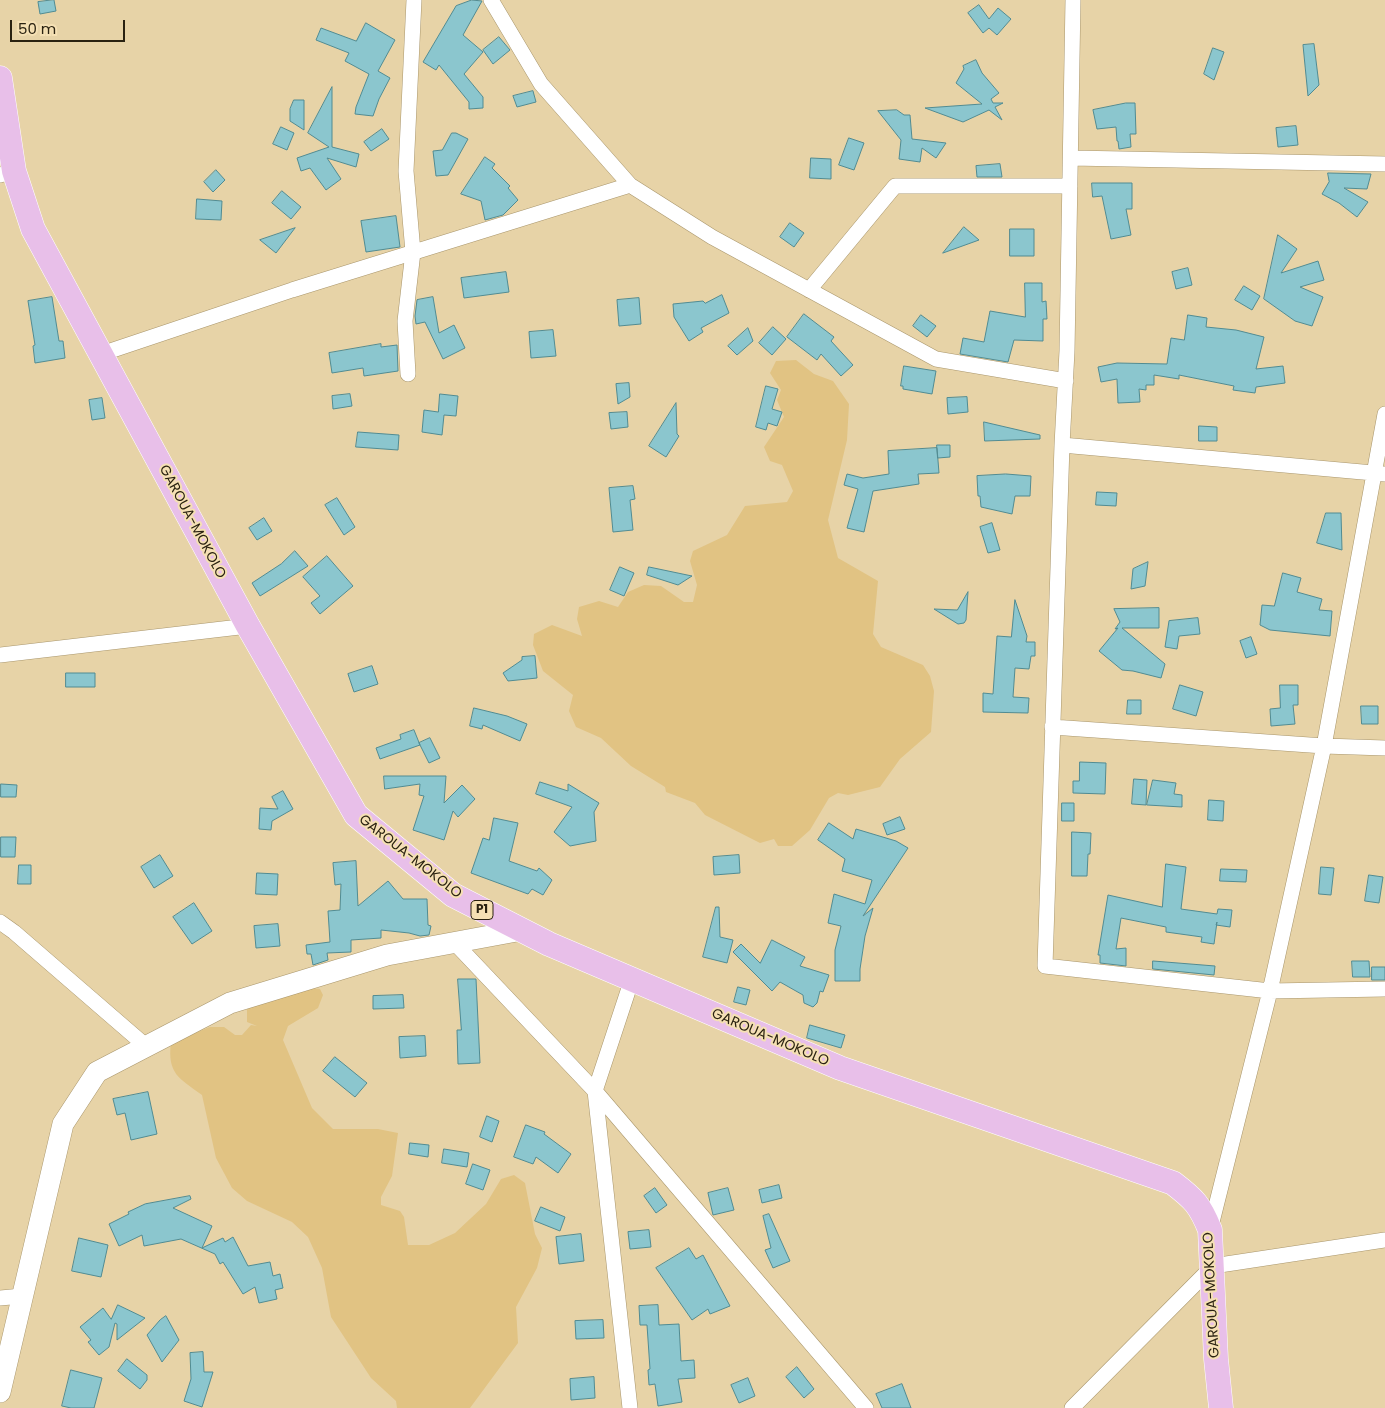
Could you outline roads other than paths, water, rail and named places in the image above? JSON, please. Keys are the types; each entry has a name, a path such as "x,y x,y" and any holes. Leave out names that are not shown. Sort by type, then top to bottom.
{"main road":[{"name":"GAROUA-MOKOLO","path":"0,78 7,173 32,229 248,626 356,815 453,895 549,944 840,1068 1173,1183 1191,1196 1202,1210 1210,1230 1216,1359 1221,1408"}],"street":[{"path":"408,374 405,321 413,252 406,171 414,0"},
{"path":"491,0 541,84 630,185 712,237 936,359 1066,381"},
{"path":"1073,0 1066,381 1062,444 1045,966 1270,991 1385,989"},
{"path":"1070,158 1385,164"},
{"path":"101,354 292,290 630,185"},
{"path":"809,290 895,186 1070,186"},
{"path":"1210,1230 1270,991 1324,746 1379,473 1385,414"},
{"path":"1062,444 1379,473"},
{"path":"0,656 248,626"},
{"path":"1052,727 1324,746 1385,748"},
{"path":"0,922 146,1046"},
{"path":"0,1392 62,1124 97,1072 230,1003 387,955 522,930"},
{"path":"454,942 595,1091 866,1408"},
{"path":"630,1408 595,1091 632,979"},
{"path":"1072,1408 1213,1266 1385,1240"},
{"path":"0,1298 22,1296"}]}
